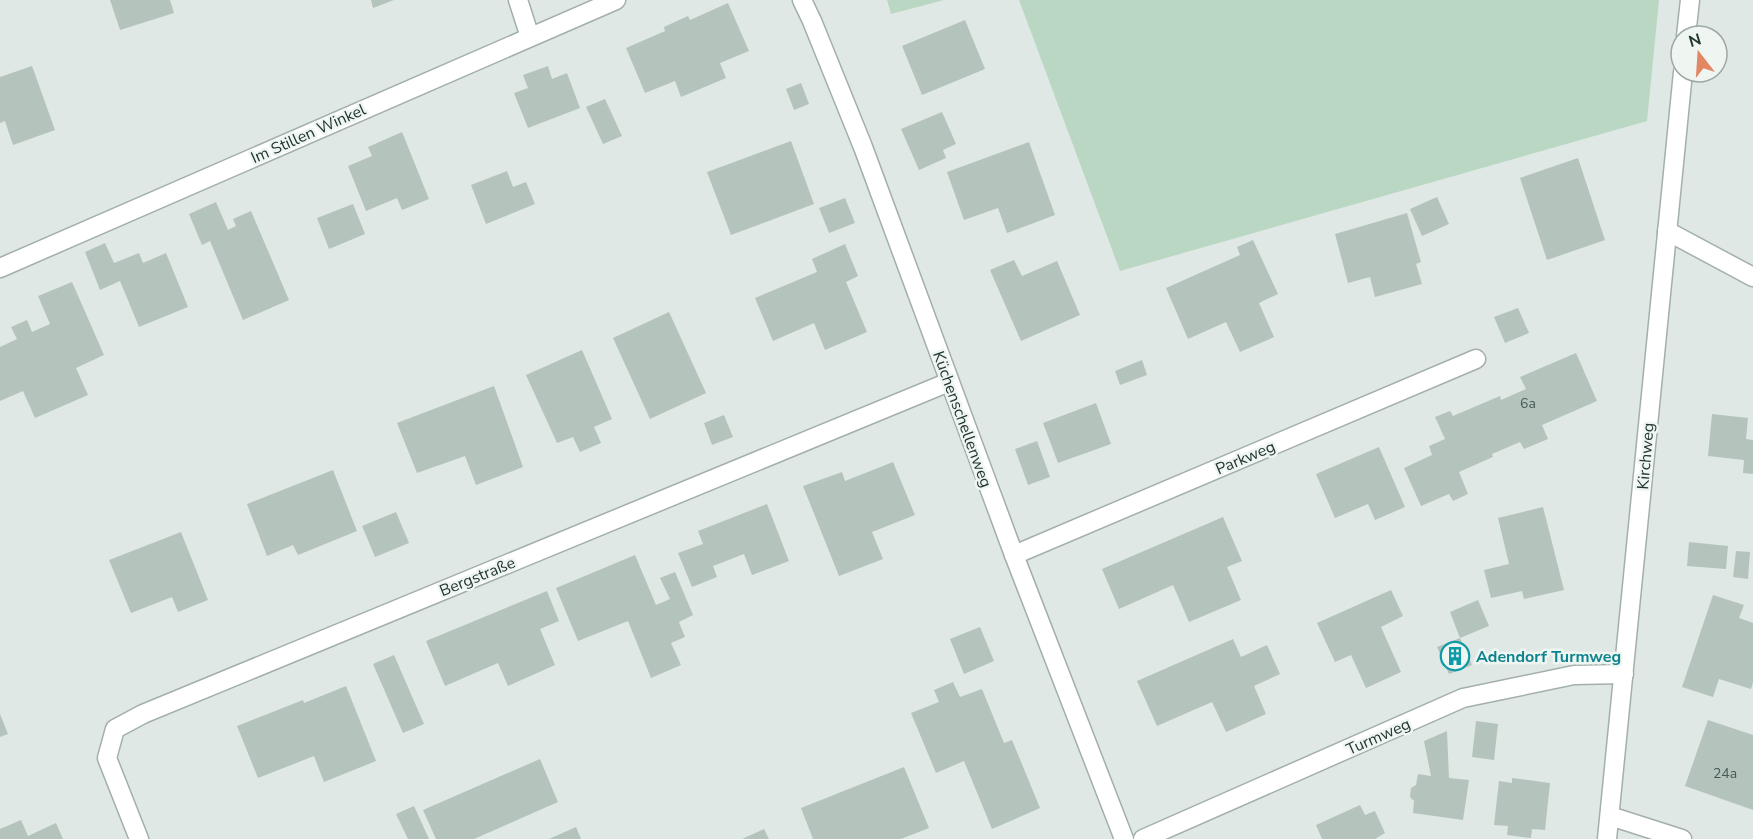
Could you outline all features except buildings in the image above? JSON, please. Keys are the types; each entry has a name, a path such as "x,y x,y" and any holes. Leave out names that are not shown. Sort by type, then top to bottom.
{"street":[{"path":"518,0 530,37"},
{"name":"Im Stillen Winkel","path":"0,268 616,0"},
{"name":"Küchenschellenweg","path":"802,0 863,147 1014,555 1124,839"},
{"path":"1687,24 1690,0"},
{"name":"Kirchweg","path":"1607,839 1682,84"},
{"path":"1667,231 1753,277"},
{"name":"Parkweg","path":"1014,555 1476,359"},
{"name":"Bergstraße","path":"139,839 107,758 114,729 143,714 950,382"},
{"name":"Turmweg","path":"1143,839 1463,698 1574,675 1624,674"},
{"path":"1610,816 1682,839"}],"green space":[{"path":"887,0 944,0 891,14"},
{"path":"1019,0 1659,0 1647,121 1120,271"}],"place":[{"name":"Adendorf Turmweg","path":"1455,656"}]}
